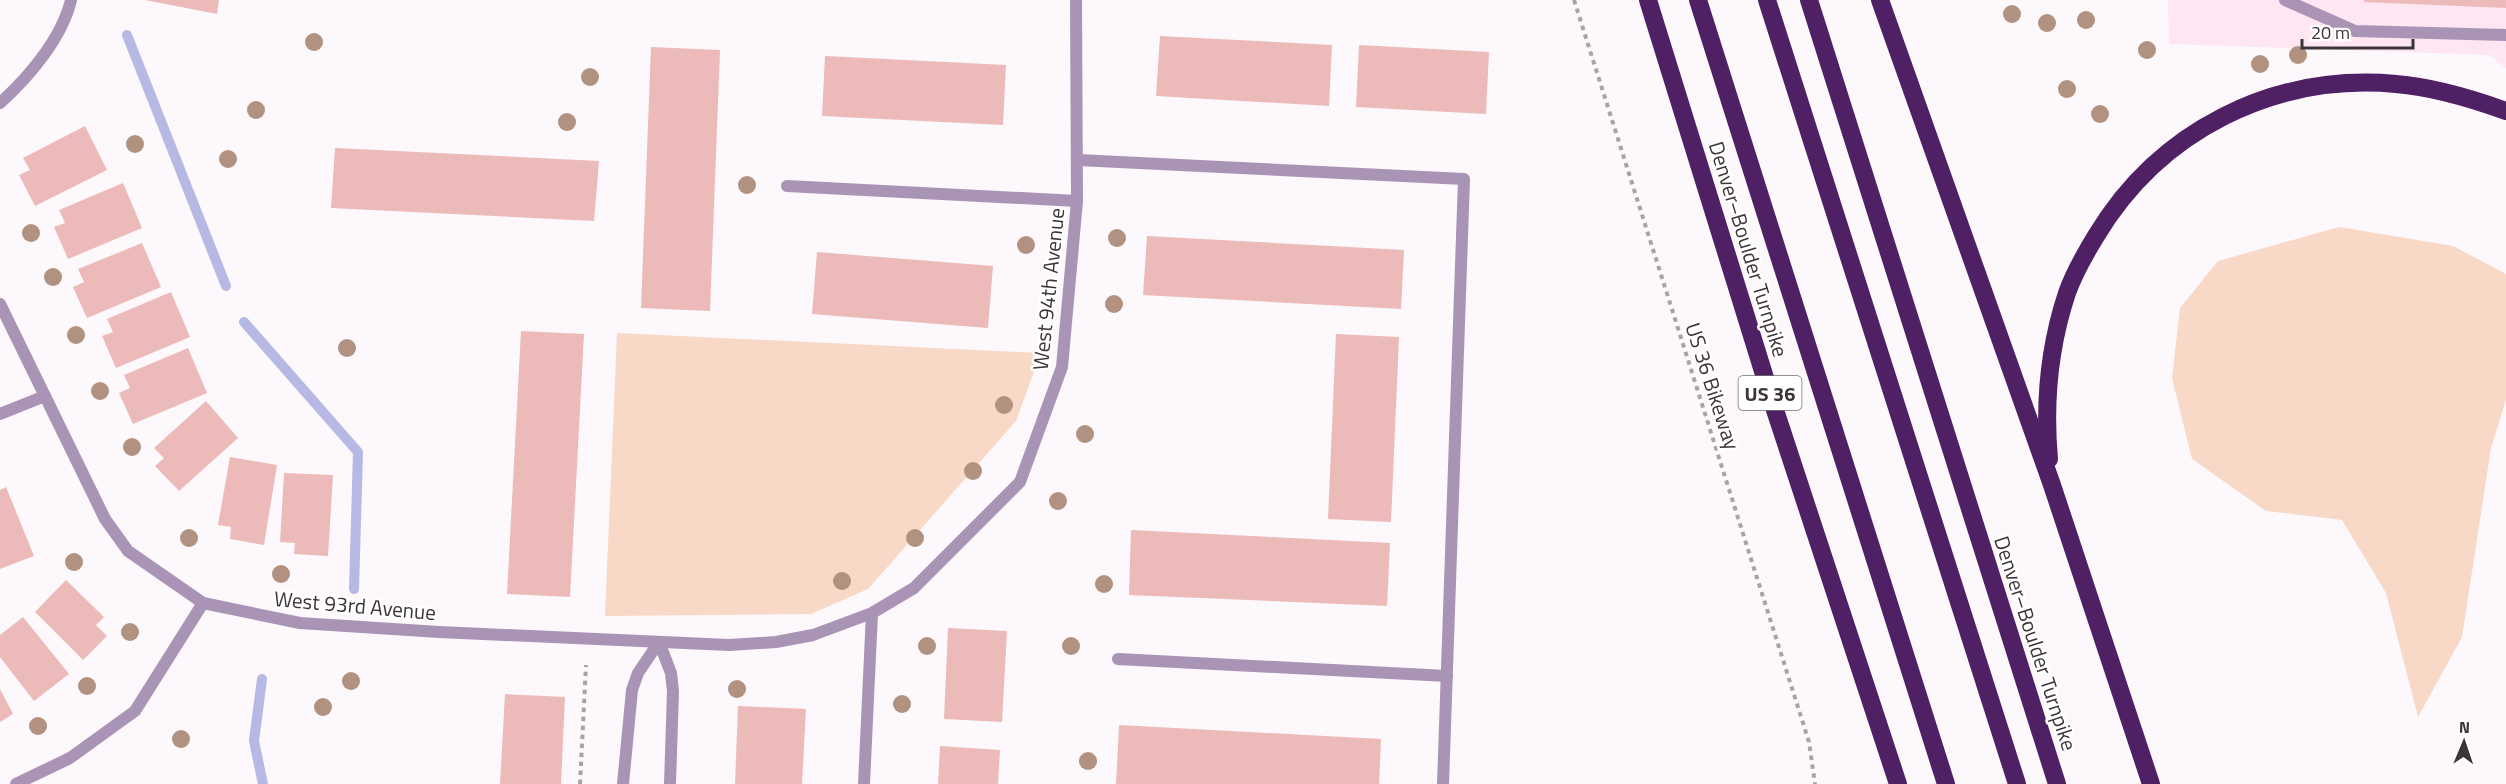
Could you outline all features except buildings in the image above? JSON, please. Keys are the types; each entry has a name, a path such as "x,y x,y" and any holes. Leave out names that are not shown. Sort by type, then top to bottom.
{"highway":[{"name":"Denver–Boulder Turnpike","path":"1648,0 1779,421 1898,784"},
{"path":"1698,0 1946,784"},
{"path":"1767,0 2017,784"},
{"name":"Denver–Boulder Turnpike","path":"1809,0 2057,784"},
{"path":"1880,0 2052,485 2151,784"},
{"path":"2052,485 2046,414 2048,385 2058,324 2068,291 2082,258 2107,217 2138,180 2176,144 2217,118 2262,99 2311,88 2358,83 2435,89 2506,111"}],"street":[{"path":"0,103 28,77 68,15 71,0"},
{"name":"West 94th Avenue","path":"659,642 729,645 776,642 813,635 872,613 914,588 1020,482 1062,368 1077,201 1076,0"},
{"path":"2285,0 2355,31 2506,35"},
{"path":"1078,160 1464,180 1443,784"},
{"path":"787,186 1077,201"},
{"name":"West 93rd Avenue","path":"0,304 105,519 128,551 202,603 300,623 659,642"},
{"path":"0,414 45,396"},
{"path":"16,784 70,758 135,711 202,603"},
{"path":"864,784 872,613"},
{"path":"623,784 632,690 638,673 659,642"},
{"path":"659,642 671,673 673,691 670,784"},
{"path":"1118,658 1447,676"}],"path":[{"name":"US 36 Bikeway","path":"1574,0 1809,742 1815,784"},
{"path":"580,784 586,665"}],"shaded area":[{"path":"2168,0 2506,0 2506,68 2490,55 2169,44"},
{"path":"2339,227 2453,246 2506,274 2506,400 2491,448 2462,637 2418,717 2386,593 2342,520 2266,511 2192,459 2172,378 2180,308 2218,261"},
{"path":"617,333 1041,353 1016,421 868,589 811,614 605,616"}],"waterway":[{"path":"127,35 226,286"},
{"path":"244,322 358,452 354,589"},
{"path":"262,679 254,741 263,784"}]}
